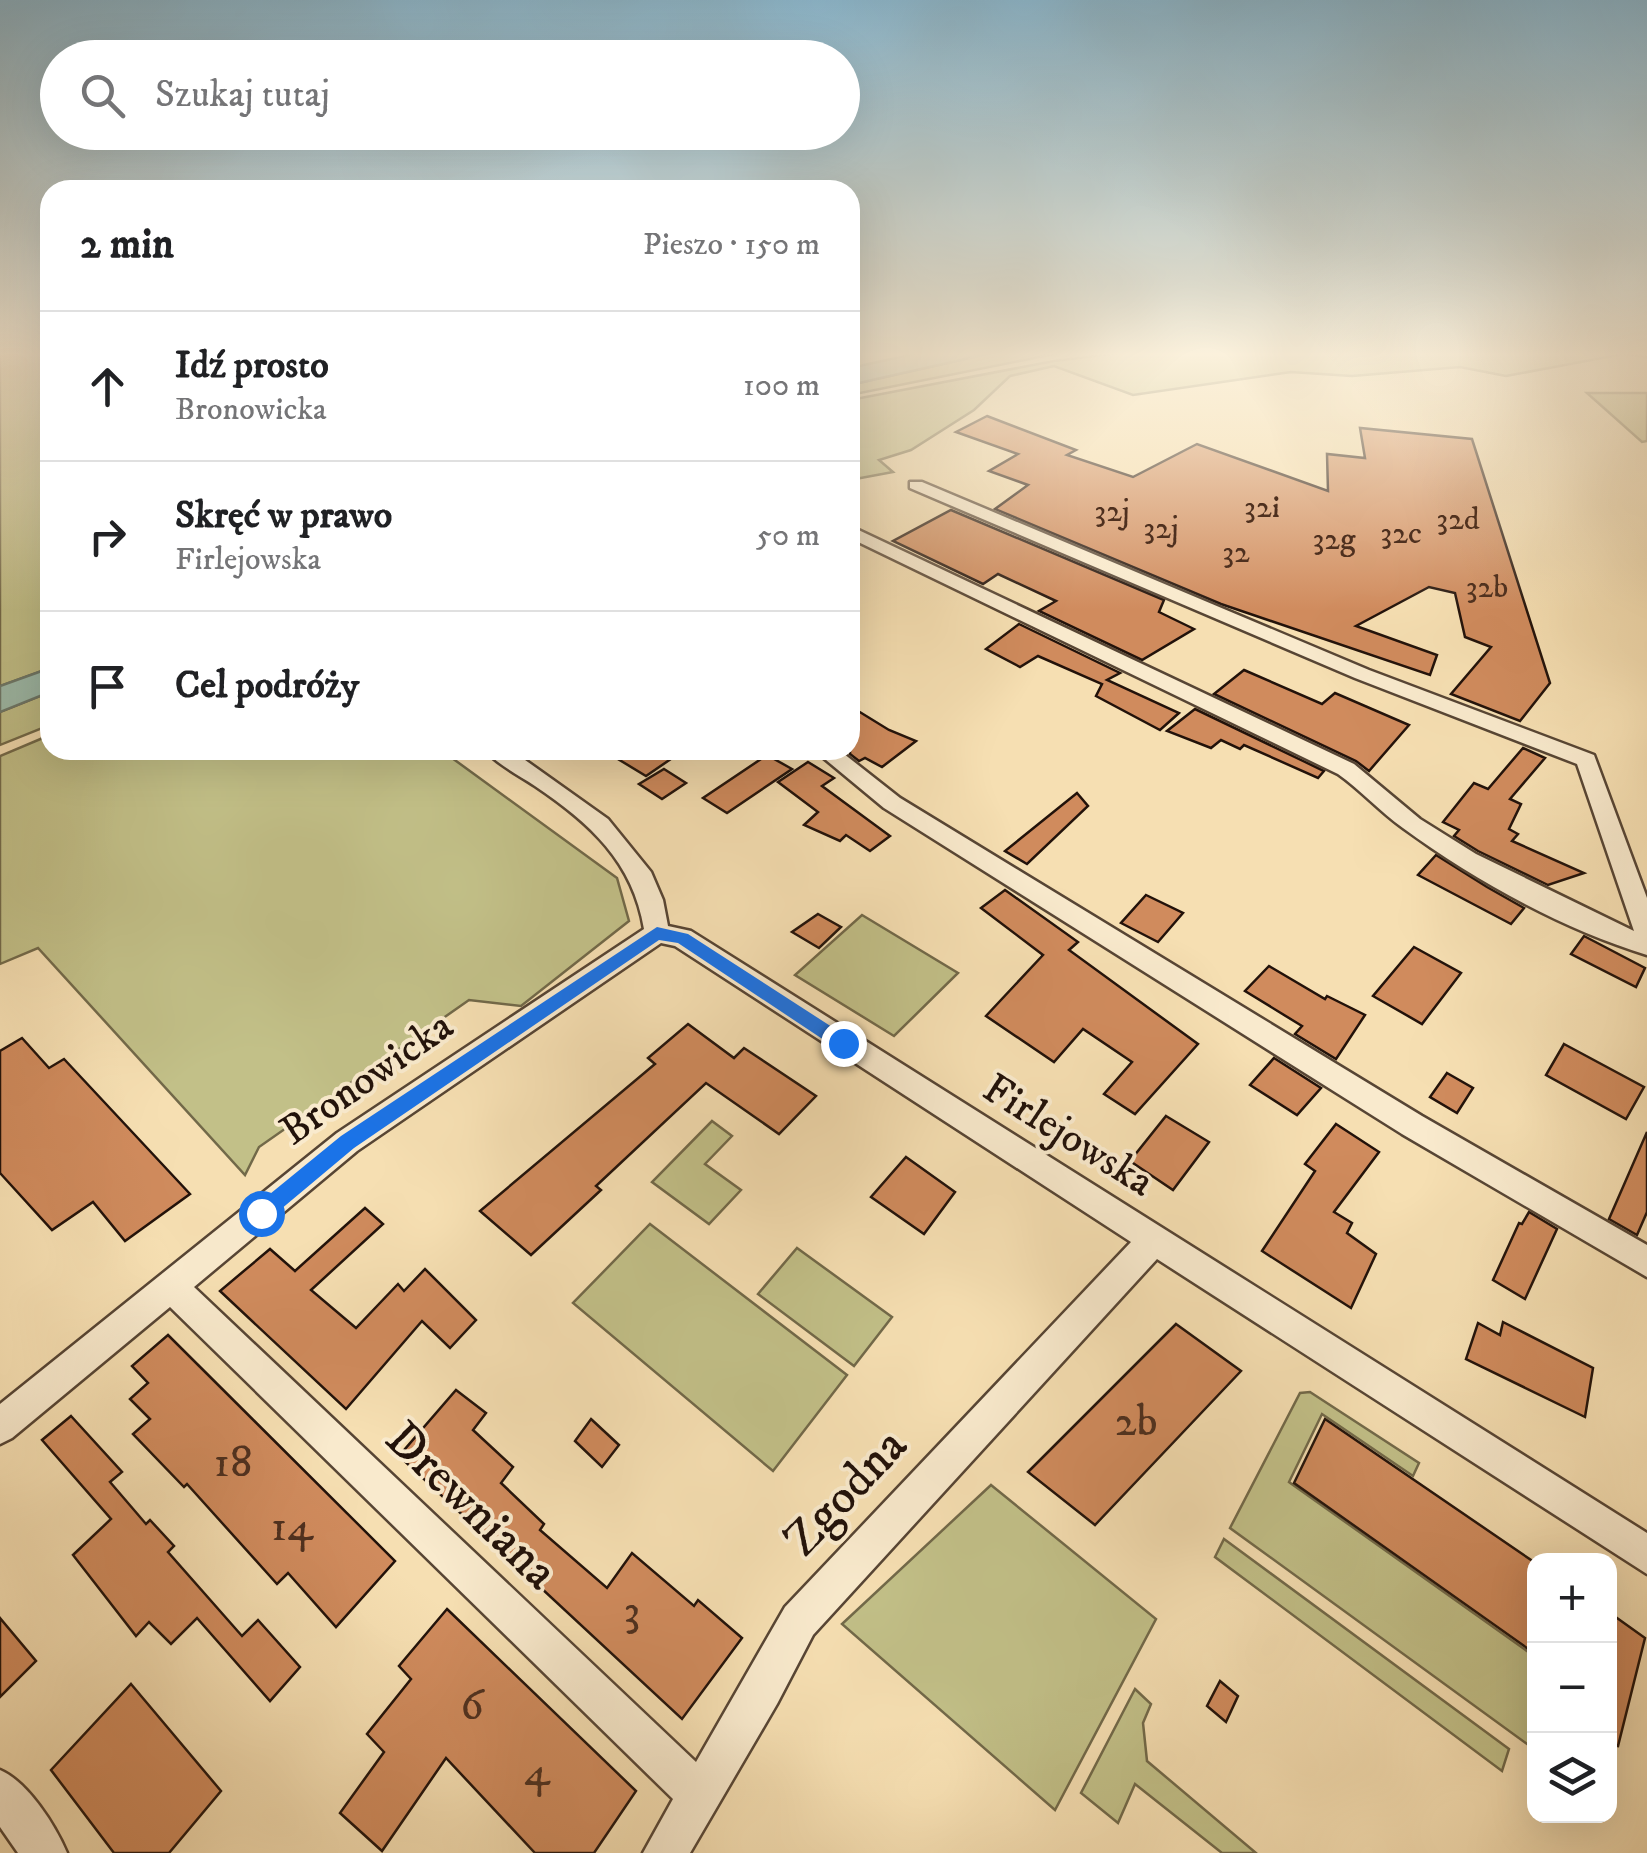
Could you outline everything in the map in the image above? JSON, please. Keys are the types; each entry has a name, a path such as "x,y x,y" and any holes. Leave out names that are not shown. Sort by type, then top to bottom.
{"street":[{"path":"916,485 1362,674 1586,760 1647,932"},
{"path":"860,537 1346,769 1371,785 1407,821 1483,868 1589,923 1647,946"},
{"path":"511,760 591,815 628,850 648,888 657,933"},
{"path":"838,760 892,803 1412,1125 1647,1262"},
{"name":"Firlejowska","path":"657,933 682,938 1647,1555"},
{"name":"Bronowicka","path":"0,1426 347,1142 657,933"},
{"name":"Zgodna","path":"665,1853 702,1797 798,1621 1154,1240"},
{"name":"Drewniana","path":"171,1286 702,1797"},
{"path":"0,1791 45,1853"}],"shaded area":[{"path":"0,438 40,438 40,672 0,686"},
{"path":"860,438 929,438 911,450 879,460 893,472 860,478"},
{"path":"40,672 40,696 0,712 0,686"},
{"path":"40,696 40,729 0,745 0,712"},
{"path":"40,739 40,760 455,760 617,878 629,921 521,1006 469,1000 259,1147 245,1175 38,948 0,964 0,756"},
{"path":"862,915 958,973 894,1036 795,975"},
{"path":"712,1121 732,1136 705,1164 741,1190 709,1224 652,1182"},
{"path":"650,1224 847,1375 773,1471 573,1303"},
{"path":"797,1248 892,1317 854,1366 758,1294"},
{"path":"1310,1392 1419,1463 1413,1476 1322,1414 1289,1482 1527,1651 1527,1744 1230,1528 1300,1393"},
{"path":"991,1485 1156,1619 1055,1810 842,1624"},
{"path":"1224,1539 1509,1749 1502,1771 1215,1557"},
{"path":"1135,1689 1151,1704 1143,1723 1147,1761 1256,1853 1222,1853 1135,1784 1118,1823 1081,1793"}],"building":[{"path":"974,438 1046,438 1076,450 1067,455 1133,477 1197,444 1328,491 1327,454 1365,458 1362,438 1472,439 1550,683 1520,721 1451,694 1491,647 1465,637 1455,593 1429,587 1356,626 1437,655 1430,675 1221,604 995,509 1028,485 989,471 1018,454"},
{"path":"951,510 1164,600 1159,612 1194,629 1142,660 1039,611 1056,601 998,574 983,584 893,541"},
{"path":"1019,624 1120,673 1107,680 1179,713 1160,730 1096,696 1102,684 1038,656 1020,667 986,649"},
{"path":"1244,670 1322,704 1335,693 1409,725 1369,771 1356,761 1214,694"},
{"path":"1195,709 1324,771 1318,778 1244,745 1240,749 1221,740 1211,748 1167,731"},
{"path":"860,712 916,741 882,767 865,758 859,761"},
{"path":"1523,748 1545,758 1510,799 1521,804 1509,829 1518,834 1512,841 1584,873 1548,885 1478,851 1454,836 1459,830 1443,822 1474,783 1488,789"},
{"path":"620,760 669,760 646,776"},
{"path":"760,760 776,760 792,769 727,813 703,798"},
{"path":"808,762 834,778 822,786 890,836 870,851 846,835 840,841 804,825 818,812 778,782"},
{"path":"664,769 686,783 662,799 639,784"},
{"path":"1077,793 1088,806 1027,864 1005,851"},
{"path":"1436,855 1524,908 1511,924 1418,875"},
{"path":"1005,890 1078,942 1069,950 1198,1044 1135,1114 1104,1094 1132,1062 1083,1029 1054,1062 986,1016 1043,955 981,908"},
{"path":"1146,895 1183,913 1158,942 1121,923"},
{"path":"818,914 841,927 819,948 792,932"},
{"path":"1584,936 1645,968 1636,987 1571,954"},
{"path":"1414,947 1461,973 1422,1024 1373,996"},
{"path":"1269,966 1325,999 1327,996 1365,1015 1336,1059 1295,1034 1302,1026 1245,991"},
{"path":"688,1024 734,1058 744,1048 816,1096 779,1134 706,1083 596,1186 601,1190 531,1255 480,1211 655,1064 648,1058"},
{"path":"22,1038 49,1068 64,1059 190,1194 125,1241 93,1202 52,1230 0,1173 0,1051"},
{"path":"1564,1044 1644,1087 1626,1119 1546,1075"},
{"path":"1274,1058 1321,1088 1297,1115 1250,1085"},
{"path":"1447,1073 1473,1088 1457,1113 1430,1097"},
{"path":"1166,1116 1209,1142 1173,1190 1130,1161"},
{"path":"1336,1124 1379,1152 1334,1212 1352,1223 1347,1233 1376,1254 1351,1308 1262,1251 1315,1171 1305,1164"},
{"path":"1647,1132 1647,1212 1637,1235 1609,1219"},
{"path":"906,1157 955,1192 924,1234 871,1197"},
{"path":"365,1208 383,1224 311,1290 356,1328 398,1284 404,1291 425,1269 476,1320 450,1348 422,1321 346,1409 220,1291 270,1249 295,1271"},
{"path":"1529,1212 1557,1229 1525,1299 1493,1280 1519,1223"},
{"path":"1503,1322 1593,1368 1585,1417 1466,1359 1478,1323 1500,1335"},
{"path":"1176,1324 1241,1371 1095,1525 1028,1472"},
{"path":"168,1335 395,1561 336,1627 288,1573 277,1584 187,1484 184,1487 133,1434 150,1419 130,1399 148,1383 132,1366"},
{"path":"456,1390 486,1413 473,1430 513,1467 501,1483 544,1524 540,1530 607,1588 632,1553 694,1606 698,1600 742,1638 682,1719 399,1456"},
{"path":"71,1416 122,1472 110,1482 146,1524 150,1520 174,1546 168,1552 242,1636 258,1620 300,1667 270,1701 197,1618 171,1644 149,1622 136,1636 73,1555 111,1519 42,1440"},
{"path":"591,1419 619,1445 602,1467 575,1441"},
{"path":"1325,1419 1527,1557 1527,1648 1294,1483"},
{"path":"447,1609 636,1791 594,1853 535,1853 446,1758 382,1851 340,1813 384,1752 367,1734 411,1679 399,1666"},
{"path":"0,1618 36,1661 0,1697"},
{"path":"1617,1618 1645,1638 1617,1746"},
{"path":"1220,1681 1238,1696 1226,1722 1207,1706"},
{"path":"131,1684 221,1791 169,1853 114,1853 51,1770"}],"route":[{"path":"261,1213 347,1142 657,933 682,938 843,1043"}]}
